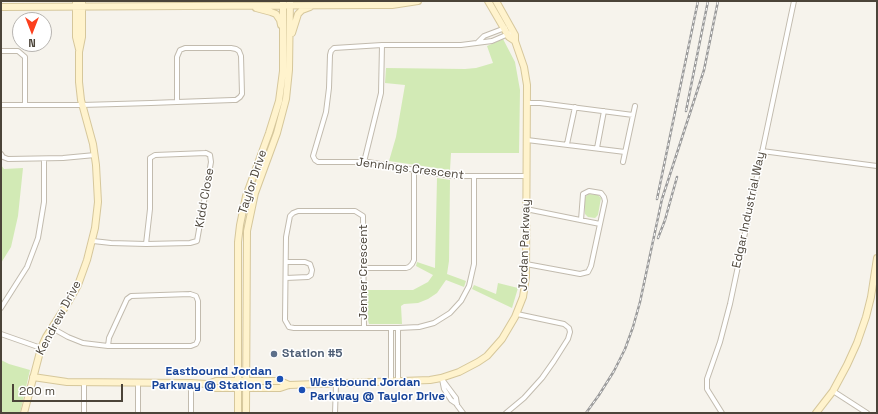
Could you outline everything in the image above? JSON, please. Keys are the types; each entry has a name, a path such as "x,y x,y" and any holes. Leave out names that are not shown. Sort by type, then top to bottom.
{"street":[{"path":"1,6 79,4 243,5 290,3 316,6 379,5 418,1"},
{"path":"488,1 505,32 515,41"},
{"name":"Jordan Parkway","path":"208,384 216,380 280,381 289,384 423,381 442,378 465,369 487,356 502,339 517,314 524,291 526,264 527,85 524,67 515,41 515,35 496,1"},
{"name":"Edgar Industrial Way","path":"722,413 707,389 707,379 720,342 730,304 794,1"},
{"name":"Taylor Drive","path":"238,413 238,242 246,196 279,101 283,71 283,3"},
{"name":"Taylor Drive","path":"246,413 247,231 254,193 284,112 288,86 290,3"},
{"name":"Kendrew Drive","path":"24,413 41,348 78,285 87,260 92,241 98,202 95,154 82,105 79,82 79,52 76,37 79,4"},
{"path":"243,5 276,14 280,20 283,31"},
{"path":"290,42 298,14 307,8 316,6"},
{"name":"Jennings Crescent","path":"512,29 505,32 484,36 477,42 461,45 382,45 334,48 331,51 328,98 322,126 312,154 313,158 318,162 364,162 448,175 526,176"},
{"path":"364,162 381,92 382,45"},
{"path":"1,105 82,105 177,102 233,100 239,98 242,91 241,56 239,51 231,48 185,48 180,50 177,57 177,102"},
{"path":"1,51 18,51 25,57 25,105"},
{"path":"527,103 540,103 633,115"},
{"path":"623,162 635,106"},
{"path":"567,144 575,107"},
{"path":"596,148 604,111"},
{"path":"526,140 625,152"},
{"path":"762,152 877,166"},
{"name":"Kidd Close","path":"92,241 146,244 190,243 197,241 211,162 210,155 203,153 151,156 149,160 150,209 146,244"},
{"path":"1,154 3,157 8,159 44,159 70,158 95,154"},
{"path":"1,308 27,267 38,238 44,202 44,159"},
{"path":"364,268 406,268 412,264 414,260 414,169"},
{"name":"Jenner Crescent","path":"364,328 364,218 362,214 355,212 298,212 289,217 286,237 285,320 289,327 294,328 364,328 391,328 398,328 419,327 440,320 455,309 467,292 473,270 474,176"},
{"path":"526,264 580,274 586,273 591,266 605,199 603,195 598,192 589,191 583,194 581,220"},
{"path":"526,209 600,224"},
{"path":"816,413 833,391 848,365 857,343 866,317 874,282 877,258"},
{"path":"286,262 305,262 310,264 312,270 311,275 308,277 286,278"},
{"path":"52,328 68,337 83,343 94,345 108,346 193,346 198,340 197,298 190,294 131,296 127,299 109,338 108,346"},
{"path":"506,413 542,378 570,334 569,328 564,324 517,314"},
{"path":"391,328 391,382"},
{"path":"398,328 398,382"},
{"path":"1,334 41,348"},
{"path":"33,377 55,381 208,384"},
{"path":"442,378 444,389 462,413"},
{"path":"84,382 84,413"},
{"path":"138,382 138,413"},
{"path":"190,383 191,413"},
{"name":"Jordan Parkway","path":"208,384 215,388 280,388 289,384"},
{"path":"335,413 336,384"},
{"path":"833,391 867,413"}],"green space":[{"path":"503,39 515,62 520,90 519,153 451,153 450,170 389,161 396,137 405,85 385,83 386,68 476,68 493,63 487,46"},
{"path":"1,165 4,169 23,168 18,216 11,247 1,263"},
{"path":"437,178 450,180 449,261 447,274 466,281 464,287 446,280 437,293 428,299 418,303 404,304 401,306 402,324 369,324 367,290 413,290 428,282 433,275 416,266 417,262 435,268"},
{"path":"589,194 598,195 601,198 598,215 595,218 588,217 585,214 585,197"},
{"path":"498,283 518,288 512,308 472,289 474,285 496,294"},
{"path":"1,360 30,370 20,413 1,413"}],"railway":[{"path":"657,199 698,1"},
{"path":"686,111 708,1"},
{"path":"586,413 614,371 625,349 633,327 640,302 662,199 704,70 718,1"},
{"path":"658,238 665,220 677,177"}],"place":[{"name":"Station #5","path":"274,354"},
{"name":"Eastbound Jordan Parkway @ Station 5","path":"280,379"},
{"name":"Westbound Jordan Parkway @ Taylor Drive","path":"302,390"}]}
